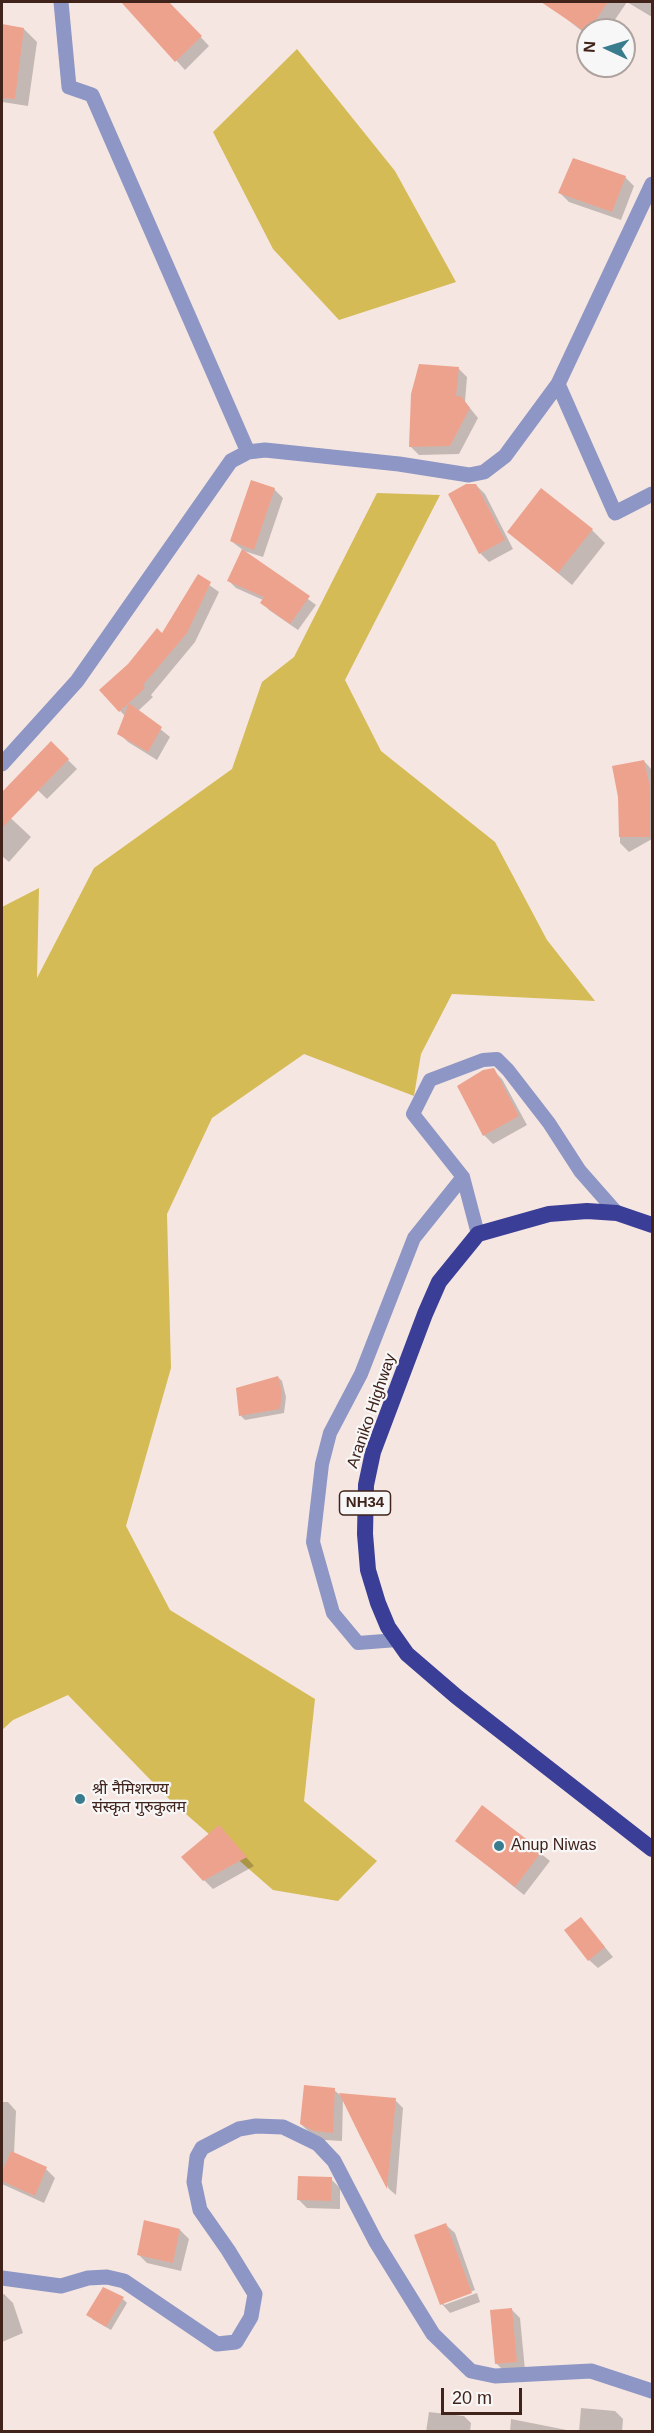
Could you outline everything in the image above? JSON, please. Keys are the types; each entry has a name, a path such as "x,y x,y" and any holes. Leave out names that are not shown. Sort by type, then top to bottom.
{"highway":[{"path":"478,1234 549,1214 587,1211 617,1214 652,1225"},
{"name":"Araniko Highway","path":"478,1234 439,1282 373,1452 366,1485 364,1534 368,1570 388,1627 407,1654 439,1683 652,1849"}],"street":[{"path":"61,2 69,87 92,95 248,452"},
{"path":"2,764 77,681 231,461 248,452 324,455 470,475 483,472 505,456 558,384 652,184"},
{"path":"558,384 615,513 652,494"},
{"path":"2,2278 61,2286 88,2278 107,2277 124,2281 217,2344 236,2342 251,2318 255,2294 200,2210 194,2182 197,2157 202,2148 239,2129 283,2127 311,2140 334,2161 376,2242 433,2334 471,2371 495,2376 591,2371 652,2391"}],"lane":[{"path":"478,1234 463,1177 413,1114 430,1080 483,1060 497,1059 549,1123 580,1171 617,1214"},
{"path":"397,1640 358,1643 333,1613 313,1542 322,1464 330,1433 361,1374 414,1238 463,1177"}],"shaded area":[{"path":"297,49 395,171 456,282 339,320 273,249 213,132"},
{"path":"377,493 440,495 345,680 381,751 495,842 547,940 595,1001 452,994 421,1054 414,1096 304,1054 212,1118 167,1214 171,1368 126,1526 170,1610 315,1699 304,1801 377,1861 338,1901 273,1890 171,1801 68,1695 13,1720 2,1730 2,907 39,888 37,978 94,868 232,769 262,682 294,657"}],"building":[{"path":"121,2 169,2 202,36 175,62"},
{"path":"541,2 608,2 597,18 576,18 576,26"},
{"path":"2,24 24,28 15,99 2,98"},
{"path":"573,158 626,176 612,212 558,193"},
{"path":"419,364 459,367 456,396 461,396 470,408 450,446 409,447 411,394"},
{"path":"251,480 275,488 254,550 230,541"},
{"path":"466,484 476,484 505,540 479,554 448,494"},
{"path":"541,488 593,529 558,573 507,532"},
{"path":"242,549 310,596 290,624 260,603 264,597 227,581"},
{"path":"198,574 211,582 187,633 143,685 145,688 119,712 99,690 128,664 157,628 162,633"},
{"path":"129,703 162,727 148,752 117,734"},
{"path":"51,741 69,759 2,828 2,792"},
{"path":"644,760 650,787 650,837 619,837 618,797 612,766"},
{"path":"494,1068 519,1116 483,1136 457,1086 483,1070"},
{"path":"278,1376 282,1392 280,1409 239,1416 236,1388"},
{"name":"Anup Niwas","path":"482,1805 542,1851 515,1887 455,1841"},
{"path":"219,1825 247,1857 203,1881 181,1857"},
{"path":"581,1917 605,1947 588,1961 564,1930"},
{"path":"304,2085 335,2088 333,2133 314,2131 300,2124"},
{"path":"339,2093 396,2098 387,2189 360,2136"},
{"path":"11,2151 47,2167 35,2196 2,2181 2,2172"},
{"path":"298,2176 332,2177 331,2201 297,2200"},
{"path":"144,2220 180,2229 173,2263 137,2255"},
{"path":"446,2223 472,2293 440,2305 414,2235"},
{"path":"103,2287 124,2297 106,2327 86,2315"},
{"path":"512,2308 517,2362 495,2364 490,2310"}],"place":[{"name":"श्री नैमिशरण्य संस्कृत गुरुकुलम","path":"80,1799"},
{"name":"Anup Niwas","path":"499,1846"}]}
